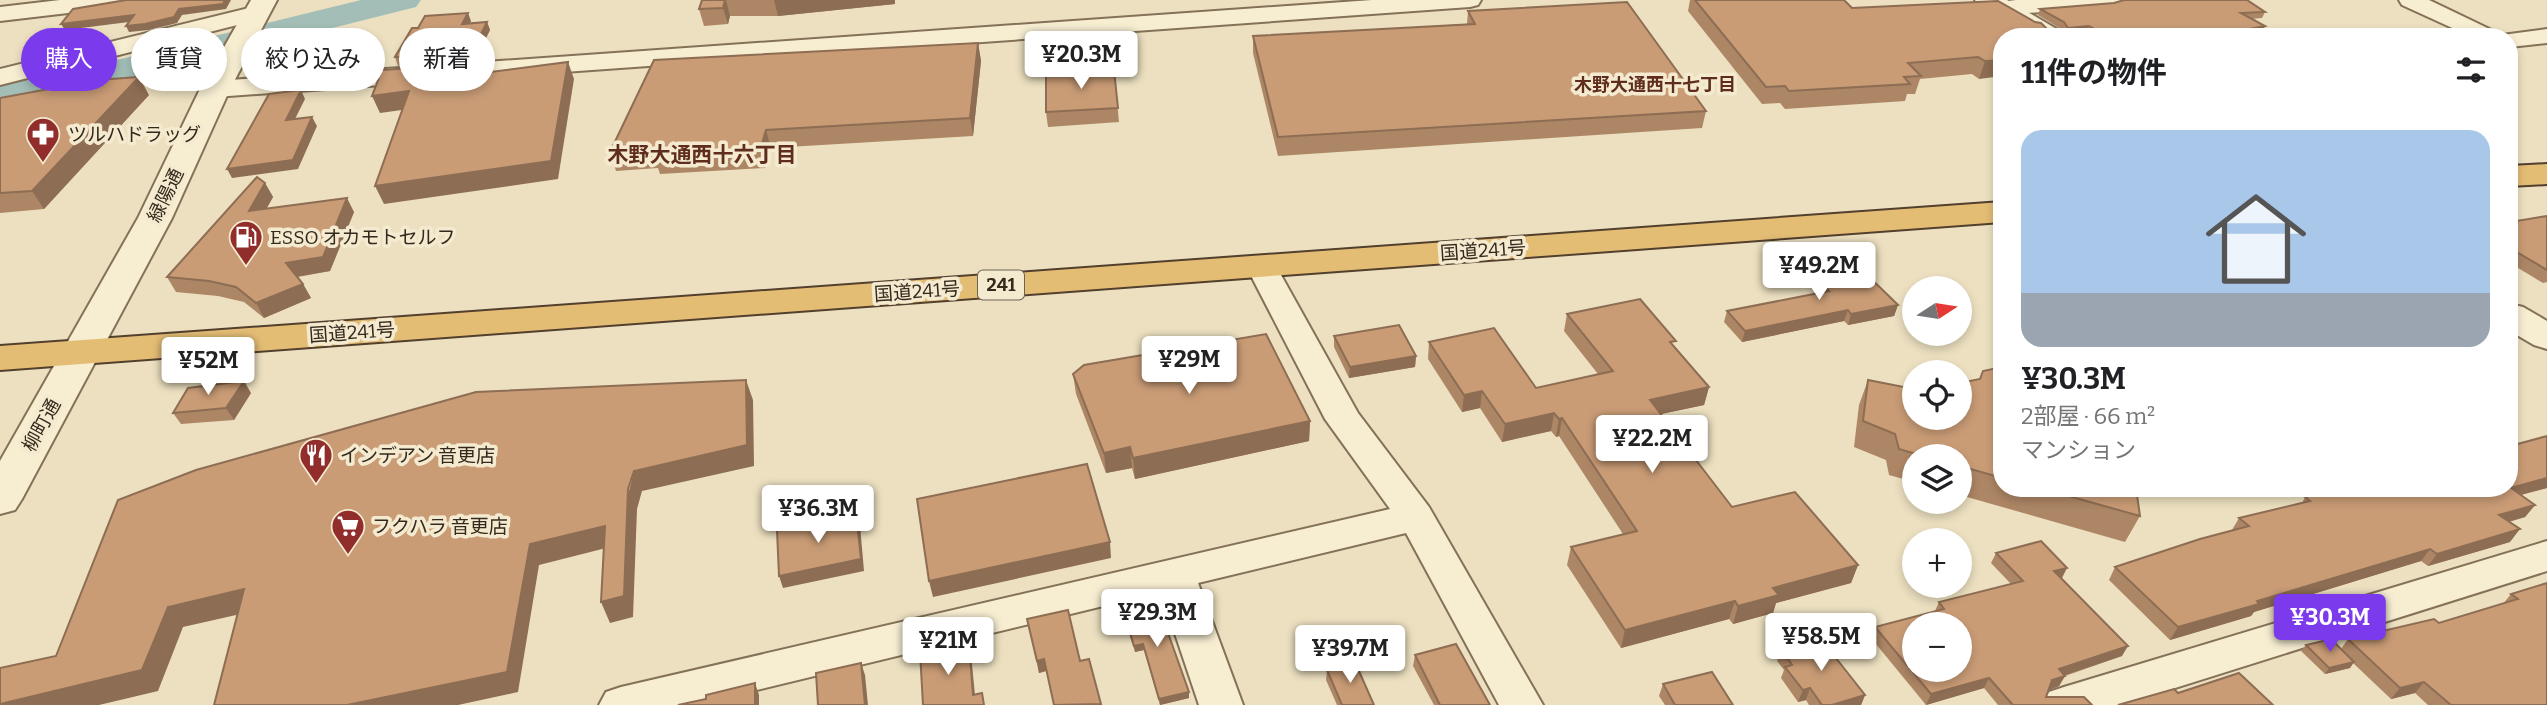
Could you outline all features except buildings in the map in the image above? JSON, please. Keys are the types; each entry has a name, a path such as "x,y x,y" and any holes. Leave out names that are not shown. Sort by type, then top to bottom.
{"highway":[{"path":"2518,176 2547,174"},
{"name":"国道241号","path":"0,358 1993,213"}],"street":[{"path":"0,9 8,0"},
{"path":"0,14 119,0"},
{"path":"227,88 1395,2 1470,0"},
{"path":"1995,4 2111,0"},
{"path":"2410,0 2472,28"},
{"path":"1995,4 2035,28"},
{"path":"0,77 258,11"},
{"name":"緑陽通","path":"227,66 258,11"},
{"path":"2518,39 2547,36"},
{"name":"緑陽通","path":"82,352 155,218 214,91"},
{"path":"1261,266 1343,419 1416,517 1521,705"},
{"name":"柳町通","path":"0,499 82,352"},
{"path":"621,705 1416,517"},
{"path":"2064,705 2547,556"},
{"path":"1175,574 1221,705"}],"waterway":[{"path":"0,96 121,70 404,0"}],"place":[{"name":"ツルハドラッグ","path":"43,164"},
{"name":"ESSO オカモトセルフ","path":"246,267"},
{"name":"インデアン 音更店","path":"316,485"},
{"name":"フクハラ 音更店","path":"348,556"}],"district":[{"name":"木野大通西十七丁目","path":"1655,85"},
{"name":"木野大通西十六丁目","path":"702,155"}]}
